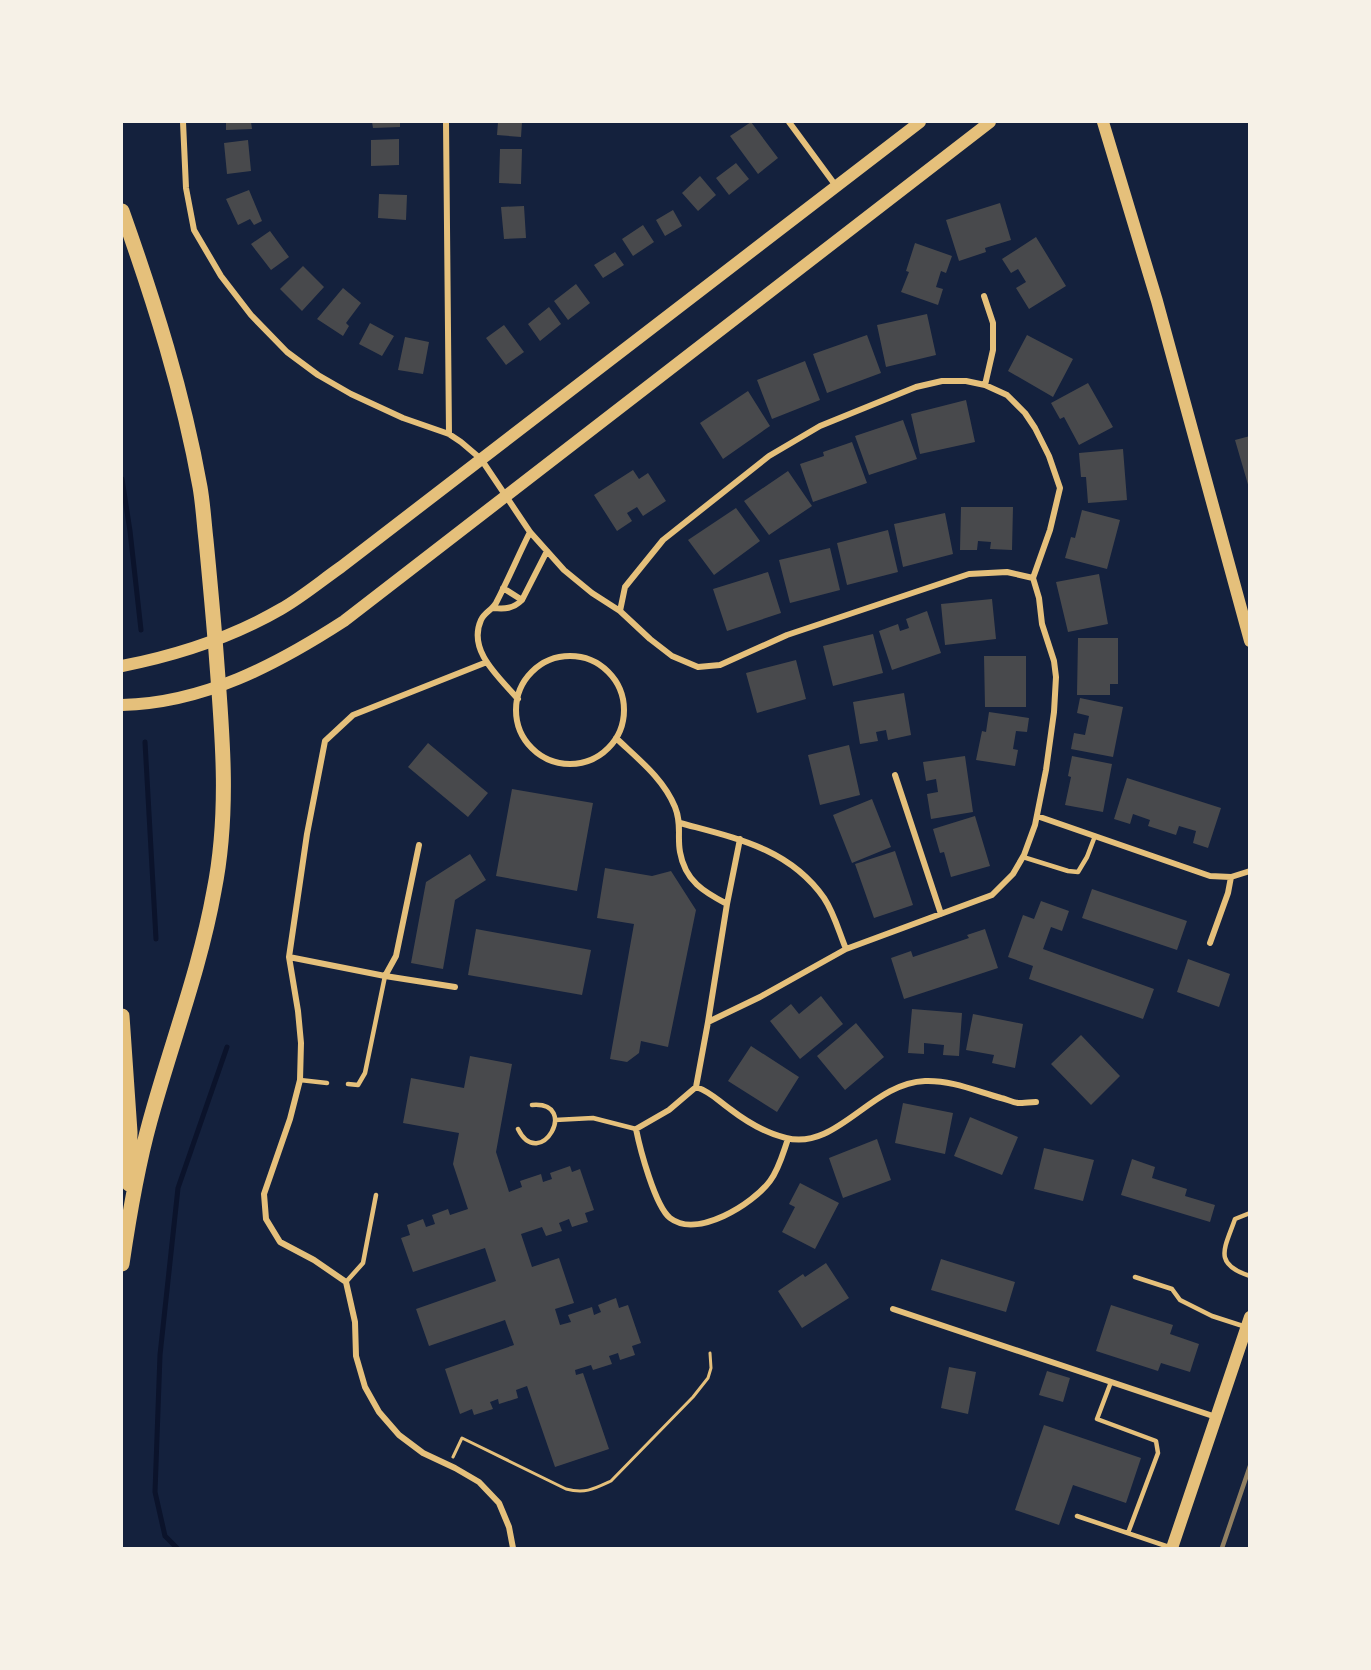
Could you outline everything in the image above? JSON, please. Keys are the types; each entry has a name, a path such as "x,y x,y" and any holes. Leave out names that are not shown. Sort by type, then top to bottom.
{"highway":[{"path":"122,211 169,351 201,489 222,733 224,791 223,838 214,892 198,958 149,1123 129,1217 122,1264"},
{"path":"122,1016 130,1132 129,1217"}],"main road":[{"path":"122,666 201,646 283,608 341,567 920,122"},
{"path":"122,705 161,701 195,694 234,681 277,661 344,621 990,122"},
{"path":"1103,122 1156,301 1250,641"},
{"path":"1172,1548 1248,1322"}],"street":[{"path":"183,122 186,188 194,230 221,276 251,315 287,352 318,375 351,394 403,418 449,434 481,459 530,532 564,570 592,593 620,611 665,650 698,668 720,665 787,635 969,574 1007,572 1033,578"},
{"path":"446,122 449,434"},
{"path":"789,122 836,186"},
{"path":"984,296 993,323 993,351 985,385"},
{"path":"620,611 625,587 663,540 769,456 820,426 916,387 942,381 966,381 985,385 1006,395 1025,413 1035,428 1049,456 1060,488 1050,530 1033,578 1039,598 1042,624 1054,661 1056,677 1054,712 1037,816 1023,857 1013,874 992,895 846,949 760,997 708,1022"},
{"path":"518,699 483,657 478,642 478,627 481,618 493,608 530,532"},
{"path":"493,608 509,609 522,600 547,551"},
{"path":"503,588 522,600"},
{"path":"574,654 593,659 609,671 620,688 624,708 620,729 615,738 602,753 584,763 565,765 546,759 530,747 520,729 516,710 520,689 529,674 539,665 560,655 574,654"},
{"path":"487,662 354,715 325,741 307,834 289,957 301,1043 300,1080 290,1119 264,1194 266,1219 280,1242 314,1260 346,1282 355,1322 356,1356 365,1387 379,1412 399,1435 423,1453 480,1482 499,1503 509,1527 513,1548"},
{"path":"615,738 666,788 676,808 680,823 679,852 687,873 701,890 728,904"},
{"path":"895,775 941,914"},
{"path":"1037,816 1210,876 1231,877 1250,871"},
{"path":"680,823 753,843 778,856 805,876 824,898 846,949"},
{"path":"740,839 696,1087 669,1110 636,1129 662,1209 670,1218 681,1224 693,1224 728,1214 757,1197 777,1169 788,1139"},
{"path":"385,976 396,956 419,845"},
{"path":"1210,943 1228,893 1231,877"},
{"path":"289,957 455,987"},
{"path":"696,1087 710,1092 743,1119 757,1127 788,1139 821,1136 843,1124 876,1098 909,1083 923,1081 953,1084 1018,1103 1036,1102"},
{"path":"893,1309 1216,1417"}],"lane":[{"path":"1023,857 1068,872 1078,872 1095,836"},
{"path":"348,1084 357,1085 365,1073 385,976"},
{"path":"300,1080 327,1083"},
{"path":"518,1129 525,1139 538,1142 544,1141 554,1132 555,1120 549,1109 532,1105"},
{"path":"555,1120 593,1118 636,1129"},
{"path":"346,1282 363,1263 376,1195"},
{"path":"1250,1213 1239,1215 1234,1219 1224,1253 1228,1266 1250,1276"},
{"path":"1135,1277 1172,1289 1180,1300 1212,1316 1248,1322"},
{"path":"1110,1382 1097,1419 1156,1441 1158,1453 1128,1533"},
{"path":"1077,1516 1172,1548"}],"path":[{"path":"449,1465 462,1438 566,1489 580,1493 597,1488 611,1481 693,1397 708,1378 711,1368 710,1353"}],"building":[{"path":"226,122 251,122 252,129 226,130"},
{"path":"372,122 400,122 400,127 373,128"},
{"path":"498,122 522,122 521,137 497,135"},
{"path":"751,122 778,158 758,174 730,136"},
{"path":"399,139 399,165 371,166 371,140"},
{"path":"248,140 251,171 227,174 224,143"},
{"path":"500,149 522,149 521,184 499,183"},
{"path":"736,163 749,179 729,195 716,178"},
{"path":"700,176 716,195 698,211 682,193"},
{"path":"249,190 262,221 254,225 250,219 238,225 226,199"},
{"path":"379,194 407,195 406,220 378,218"},
{"path":"1000,203 1011,240 985,248 986,252 959,261 946,220"},
{"path":"524,206 526,238 504,239 501,207"},
{"path":"673,210 682,226 665,236 656,220"},
{"path":"643,225 654,242 633,256 622,239"},
{"path":"270,231 289,257 271,270 251,244"},
{"path":"1036,237 1066,286 1029,309 1016,288 1026,282 1018,269 1011,273 1002,259"},
{"path":"915,243 952,256 946,273 941,271 936,287 943,289 938,305 901,292 909,272 906,271"},
{"path":"615,252 624,265 603,278 594,265"},
{"path":"303,266 324,287 302,311 280,289"},
{"path":"576,284 590,303 568,320 554,301"},
{"path":"343,288 361,303 346,323 349,326 343,336 317,319"},
{"path":"549,307 561,324 540,341 528,324"},
{"path":"927,314 936,355 886,367 877,325"},
{"path":"370,323 394,336 382,356 359,344"},
{"path":"504,325 524,352 506,365 486,338"},
{"path":"867,335 881,373 827,393 813,354"},
{"path":"1027,335 1073,359 1053,397 1008,371"},
{"path":"405,337 429,342 423,374 398,370"},
{"path":"805,361 820,400 772,419 757,380"},
{"path":"1088,383 1113,427 1079,445 1064,417 1060,419 1051,403"},
{"path":"748,391 770,426 723,459 700,423"},
{"path":"966,400 975,442 920,454 911,414"},
{"path":"903,420 917,459 869,475 855,436"},
{"path":"1250,436 1250,488 1249,488 1235,440"},
{"path":"852,442 867,483 813,502 800,464 824,456 823,452"},
{"path":"1123,449 1127,500 1088,503 1086,477 1081,477 1079,453"},
{"path":"633,470 639,479 648,473 666,501 643,516 637,507 627,513 632,521 617,531 594,495"},
{"path":"788,471 812,506 769,535 744,501"},
{"path":"961,507 1013,507 1012,550 990,549 991,542 978,541 977,550 960,550"},
{"path":"736,508 760,541 714,575 688,540"},
{"path":"1082,510 1120,520 1107,569 1065,558 1071,537 1075,538"},
{"path":"945,513 953,554 903,567 894,524"},
{"path":"888,530 898,572 847,585 837,543"},
{"path":"830,548 840,590 790,603 779,560"},
{"path":"768,572 781,613 727,631 713,589"},
{"path":"1099,574 1108,624 1068,632 1056,582"},
{"path":"992,599 996,639 945,645 941,604"},
{"path":"927,611 941,653 892,670 879,631 898,624 900,631 909,628 906,619"},
{"path":"873,634 883,673 833,686 823,646"},
{"path":"1078,638 1118,638 1118,684 1110,684 1110,695 1077,695"},
{"path":"984,656 1026,656 1026,707 985,707"},
{"path":"796,660 806,699 757,713 746,673"},
{"path":"904,693 911,735 888,740 886,730 876,732 878,741 860,744 853,702"},
{"path":"1080,698 1123,707 1113,757 1071,749 1074,733 1085,735 1089,716 1077,713"},
{"path":"989,712 1029,718 1027,732 1016,731 1013,749 1018,750 1015,766 976,760 982,731 986,732"},
{"path":"428,743 488,793 468,817 408,767"},
{"path":"849,745 860,795 820,805 808,755"},
{"path":"965,756 973,812 931,819 927,794 938,792 936,779 926,781 923,762"},
{"path":"1072,756 1112,764 1103,812 1065,805 1071,777 1068,776"},
{"path":"1127,778 1221,808 1208,848 1193,843 1196,831 1179,826 1176,835 1148,826 1150,820 1133,814 1130,824 1114,819"},
{"path":"512,789 593,803 577,891 496,876"},
{"path":"872,799 891,847 852,863 833,815"},
{"path":"975,816 990,866 951,877 944,852 940,853 933,829"},
{"path":"895,851 913,905 874,918 855,864"},
{"path":"470,854 486,880 455,900 443,969 411,963 426,882"},
{"path":"605,868 652,876 671,871 696,910 668,1047 641,1041 639,1053 627,1062 610,1059 634,924 597,918"},
{"path":"1092,889 1187,921 1177,950 1082,918"},
{"path":"1041,901 1069,911 1062,931 1051,927 1043,949 1154,989 1143,1019 1029,979 1033,966 1008,957 1023,915 1034,919"},
{"path":"476,929 591,950 582,995 468,975"},
{"path":"985,929 998,968 904,999 891,958 911,951 913,957 969,938 967,935"},
{"path":"1188,959 1230,974 1219,1007 1177,992"},
{"path":"821,996 843,1024 800,1059 770,1021 791,1004 799,1014"},
{"path":"912,1009 962,1013 959,1056 943,1055 944,1045 924,1043 924,1054 908,1053"},
{"path":"973,1014 1023,1024 1015,1068 992,1063 994,1055 966,1050"},
{"path":"856,1023 884,1057 845,1090 817,1056"},
{"path":"1081,1035 1120,1076 1091,1105 1051,1064"},
{"path":"751,1046 799,1077 777,1112 728,1081"},
{"path":"470,1056 512,1064 496,1152 509,1192 522,1187 520,1181 541,1174 543,1182 552,1179 550,1173 570,1166 572,1172 580,1169 594,1210 585,1213 588,1222 572,1227 569,1219 559,1223 562,1231 546,1236 542,1227 521,1234 532,1267 559,1258 574,1303 555,1309 560,1325 571,1322 568,1315 592,1307 594,1315 601,1312 598,1305 616,1298 619,1308 628,1305 641,1343 632,1346 635,1355 620,1360 618,1353 609,1356 612,1364 593,1370 591,1365 575,1370 576,1375 583,1373 609,1449 555,1467 527,1386 516,1390 518,1398 499,1404 498,1399 490,1402 493,1409 474,1415 472,1409 460,1414 445,1369 514,1345 505,1320 429,1346 416,1309 496,1281 485,1248 413,1272 401,1238 410,1235 407,1225 423,1219 426,1227 435,1224 432,1215 448,1209 450,1215 468,1209 453,1164 459,1133 403,1123 411,1078 464,1088"},
{"path":"903,1103 953,1113 945,1154 895,1143"},
{"path":"970,1117 1018,1137 1002,1175 954,1156"},
{"path":"877,1139 891,1180 843,1198 829,1158"},
{"path":"1044,1148 1094,1160 1083,1201 1034,1189"},
{"path":"1132,1159 1155,1167 1152,1178 1187,1189 1185,1196 1215,1205 1210,1222 1121,1195"},
{"path":"800,1183 839,1203 815,1249 782,1232 795,1207 789,1204"},
{"path":"941,1259 1015,1282 1006,1312 931,1290"},
{"path":"826,1263 849,1298 802,1328 778,1291 803,1274 805,1277"},
{"path":"1111,1305 1173,1325 1170,1334 1199,1344 1190,1372 1161,1363 1158,1371 1096,1351"},
{"path":"949,1367 976,1372 968,1414 941,1408"},
{"path":"1047,1371 1070,1378 1063,1402 1039,1395"},
{"path":"1044,1425 1141,1458 1126,1503 1073,1485 1059,1525 1015,1510"}],"waterway":[{"path":"122,479 141,630"},
{"path":"145,742 156,939"},
{"path":"177,1548 165,1536 155,1492 160,1355 178,1188 227,1047"}],"railway":[{"path":"1222,1548 1250,1466"}]}
